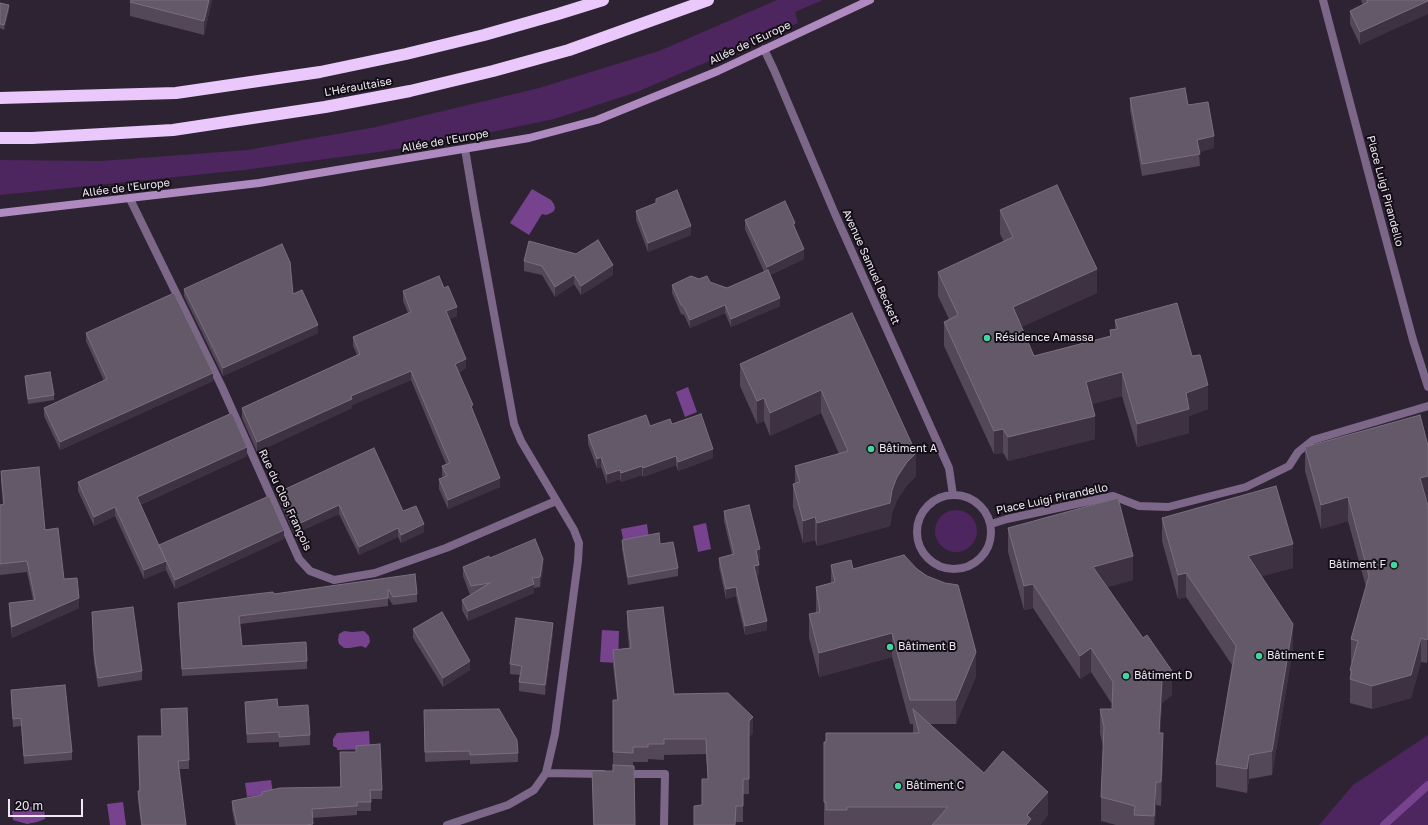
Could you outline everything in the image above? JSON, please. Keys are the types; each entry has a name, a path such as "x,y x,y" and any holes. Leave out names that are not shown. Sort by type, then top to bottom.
{"highway":[{"name":"L'Héraultaise","path":"0,98 176,93 320,72 406,54 484,35 603,0"},
{"name":"L'Héraultaise","path":"0,138 32,138 173,130 325,107 410,91 493,71 569,50 708,0"}],"street":[{"name":"Allée de l'Europe","path":"0,213 260,183 529,138 598,120 718,71 870,0"},
{"name":"Place Luigi Pirandello","path":"1323,0 1413,340 1428,387"},
{"name":"Avenue Samuel Beckett","path":"764,49 835,214 949,468 953,495"},
{"path":"447,825 508,805 534,790 546,773 555,734 578,561 579,543 574,530 521,441 514,424 465,149"},
{"name":"Rue du Clos François","path":"130,199 222,386 299,559 310,571 334,580 375,573 446,548 556,501"},
{"name":"Place Luigi Pirandello","path":"991,524 1007,519 1113,496 1139,506 1168,508 1246,486 1289,466 1298,452 1313,440 1428,406"},
{"path":"953,495 965,497 977,503 986,512 991,524 989,545 977,562 968,567 946,569 936,565 922,550 918,538 918,526 922,514 930,504 941,498 953,495"},
{"path":"546,773 665,774 664,825"}],"shaded area":[{"path":"777,0 823,0 795,12 798,23 637,92 554,119 463,138 378,152 244,170 0,195 0,160 101,161 247,150 376,127 539,88 659,51"},
{"path":"532,189 551,200 555,208 551,213 546,215 542,214 529,235 510,223"},
{"path":"688,387 697,412 685,417 676,392"},
{"path":"956,510 971,516 977,531 971,546 956,552 941,546 935,531 941,516"},
{"path":"706,523 711,549 698,552 693,526"},
{"path":"647,524 649,539 624,544 621,529"},
{"path":"602,630 619,631 618,663 600,662"},
{"path":"344,631 364,631 369,636 370,642 366,648 361,646 344,648 339,644 338,640 339,634"},
{"path":"369,731 370,749 337,750 337,748 333,746 333,739 337,733"},
{"path":"1428,735 1428,825 1319,825 1353,785"},
{"path":"271,780 273,793 247,797 245,783"},
{"path":"123,802 126,825 110,825 107,804"},
{"path":"26,806 44,809 45,819 27,824 13,820 12,811"}],"building":[{"path":"131,0 209,0 204,21 130,2"},
{"path":"1367,0 1428,1 1360,32 1350,11 1368,2"},
{"path":"0,3 9,5 4,25 0,24"},
{"path":"1185,88 1188,105 1208,102 1214,136 1197,140 1200,154 1142,164 1130,98"},
{"name":"Résidence Amassa","path":"1057,185 1097,269 1013,307 1034,356 1111,336 1110,330 1118,329 1115,320 1177,303 1192,356 1200,355 1208,385 1186,393 1189,409 1137,424 1122,372 1086,382 1095,416 1008,437 1003,429 994,431 944,322 958,315 938,272 1013,237 1000,210"},
{"path":"677,190 691,226 648,243 636,211 656,203 656,199"},
{"path":"785,201 795,223 793,224 804,249 767,267 745,220"},
{"path":"598,240 613,265 581,286 574,275 555,287 542,266 524,261 529,241 576,254"},
{"path":"282,244 290,262 293,294 302,290 318,325 223,368 184,289"},
{"path":"768,270 780,298 731,319 725,305 690,320 672,285 691,276 699,279 707,276 710,282 727,288"},
{"path":"439,276 444,288 448,286 457,307 446,311 466,359 455,364 473,405 471,406 500,478 448,500 439,479 447,476 442,466 450,463 411,371 351,396 352,399 257,442 242,408 360,354 353,337 411,312 403,291"},
{"path":"174,293 213,373 60,442 44,408 107,379 86,333"},
{"name":"Bâtiment A","path":"852,313 916,453 907,462 897,477 892,490 890,503 817,523 815,517 803,521 793,484 800,482 795,466 848,451 821,390 770,413 764,398 757,401 740,364"},
{"path":"50,372 54,395 28,399 25,376"},
{"path":"232,413 247,447 137,497 166,561 144,570 115,507 94,517 78,482"},
{"path":"701,414 713,449 678,462 676,456 643,468 642,466 621,473 620,470 607,474 601,457 597,459 588,435 646,415 650,426 670,419 672,424"},
{"name":"Bâtiment F","path":"1420,415 1428,446 1428,476 1420,478 1428,506 1428,637 1427,640 1421,638 1411,675 1372,686 1350,679 1352,671 1350,670 1358,641 1351,639 1369,576 1348,497 1321,505 1305,447"},
{"path":"374,448 403,511 416,506 424,524 401,535 398,528 359,547 339,505 294,526 279,492"},
{"path":"39,467 45,530 58,528 64,579 77,578 79,598 12,627 9,603 35,600 27,561 0,564 0,505 4,504 1,471"},
{"name":"Bâtiment E","path":"1276,486 1293,544 1248,556 1293,624 1272,751 1249,755 1247,769 1216,764 1236,646 1186,573 1178,575 1162,518"},
{"path":"269,496 284,530 175,580 159,545"},
{"name":"Bâtiment D","path":"1118,498 1133,556 1093,567 1143,638 1147,635 1172,671 1162,680 1159,733 1163,733 1161,782 1156,782 1154,816 1134,815 1135,806 1101,797 1104,727 1100,709 1112,709 1113,682 1091,648 1080,656 1033,584 1024,586 1008,528"},
{"path":"749,505 760,549 756,550 759,565 754,566 767,621 745,626 736,587 726,589 719,558 734,554 724,511"},
{"path":"659,533 660,544 673,542 678,568 628,577 622,540"},
{"path":"535,539 543,559 540,577 532,578 534,584 468,611 462,600 490,583 471,586 463,567 489,556 490,558"},
{"name":"Bâtiment B","path":"904,555 917,569 927,576 945,583 958,585 976,652 956,700 910,700 892,633 819,653 809,614 820,612 816,587 835,582 831,565 851,560 853,569"},
{"path":"415,574 417,594 393,597 388,589 388,598 239,616 242,646 306,642 307,661 182,669 178,603 273,592 274,594"},
{"path":"133,607 142,671 98,678 94,653 92,612"},
{"path":"663,607 674,694 728,693 753,717 749,721 749,779 743,779 743,806 736,806 735,825 694,825 694,806 702,805 702,779 708,779 706,739 664,739 664,744 648,744 648,747 633,747 633,753 613,752 613,700 618,700 613,650 631,648 627,611"},
{"path":"442,612 470,661 443,678 413,629"},
{"path":"516,618 553,623 545,685 519,682 522,666 510,664"},
{"path":"65,685 72,752 24,756 21,718 13,719 11,690"},
{"path":"277,699 278,707 308,705 310,735 279,737 279,732 247,734 245,702"},
{"path":"187,708 189,760 178,761 186,825 142,825 138,791 140,791 138,736 162,736 161,709"},
{"path":"499,709 517,740 518,753 470,755 470,751 425,752 424,710"},
{"name":"Bâtiment C","path":"913,709 984,773 1003,751 1048,792 1027,815 1031,819 1026,825 932,825 948,807 847,807 847,810 826,810 826,802 824,802 824,742 826,742 826,733 919,733"},
{"path":"380,744 382,790 370,790 371,802 357,802 357,806 312,809 313,824 237,825 232,801 262,795 262,792 280,788 341,787 340,752 356,752 356,746"},
{"path":"613,765 634,766 635,825 594,825 592,771 613,771"}],"waterway":[{"path":"1384,825 1428,785"}],"place":[{"name":"Résidence Amassa","path":"987,338"},
{"name":"Bâtiment A","path":"871,449"},
{"name":"Bâtiment F","path":"1394,565"},
{"name":"Bâtiment B","path":"890,647"},
{"name":"Bâtiment E","path":"1259,656"},
{"name":"Bâtiment D","path":"1126,676"},
{"name":"Bâtiment C","path":"898,786"}]}
